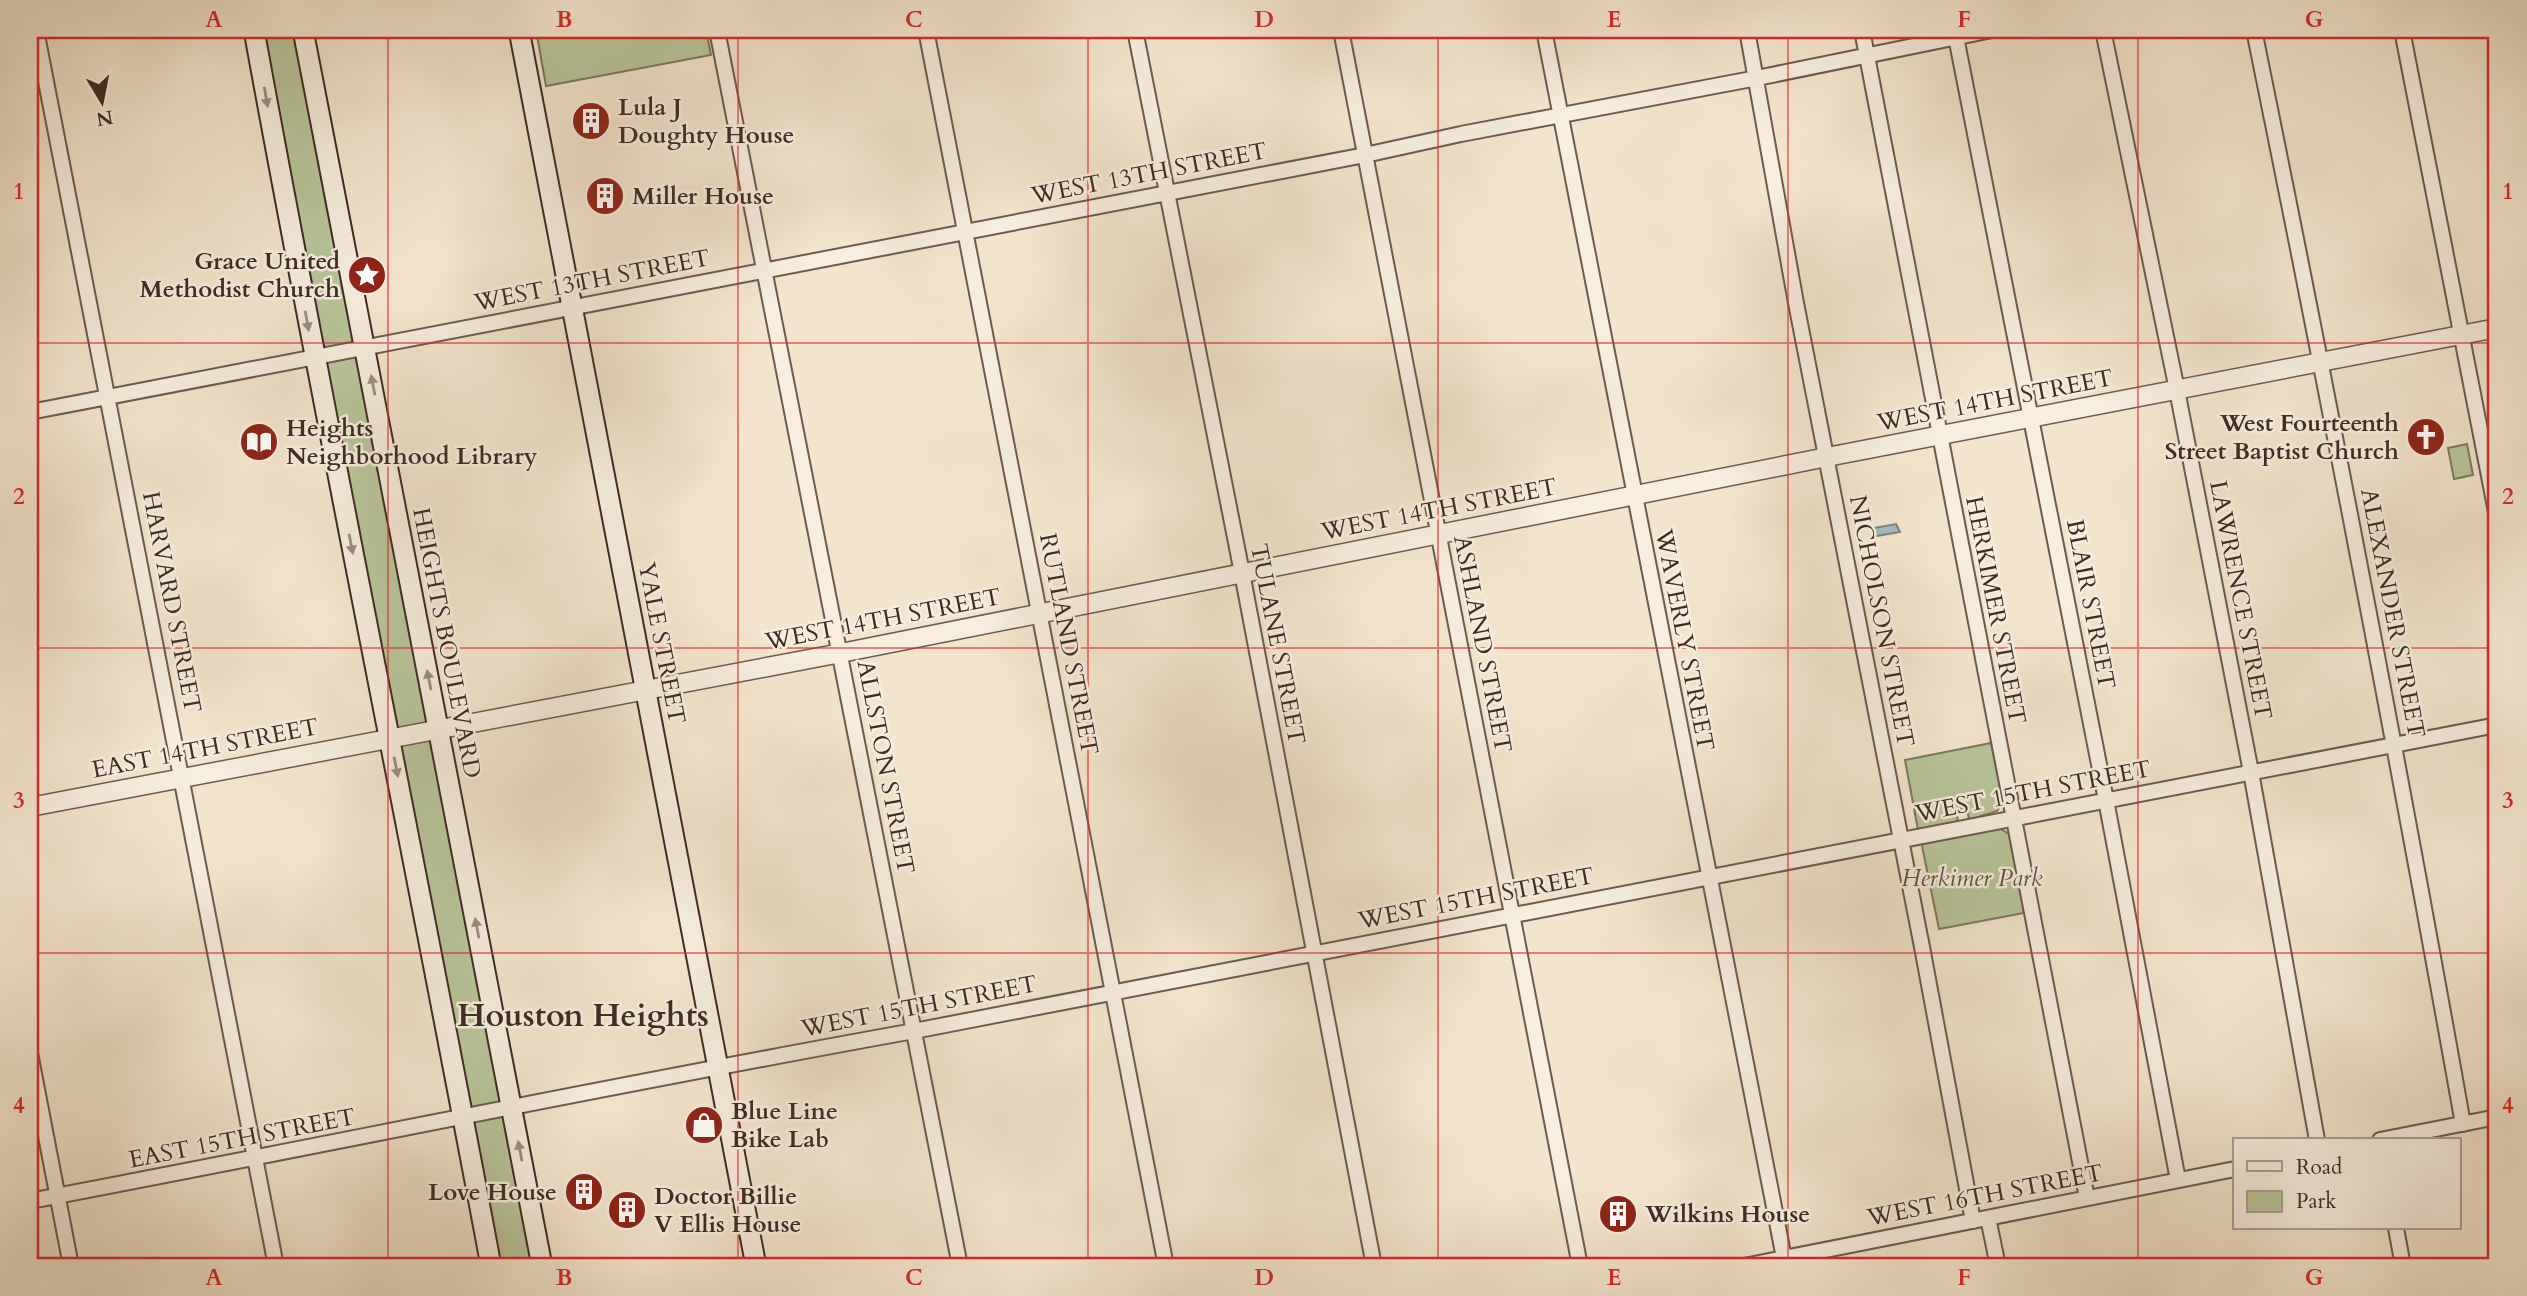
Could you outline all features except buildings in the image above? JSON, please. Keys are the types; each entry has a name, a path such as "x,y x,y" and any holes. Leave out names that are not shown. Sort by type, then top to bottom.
{"main road":[{"path":"254,30 314,357 491,1266"},
{"name":"HEIGHTS BOULEVARD","path":"303,30 542,1266"},
{"name":"YALE STREET","path":"519,30 755,1266"}],"street":[{"name":"HARVARD STREET","path":"36,30 276,1266"},
{"name":"ALLSTON STREET","path":"718,30 960,1266"},
{"name":"RUTLAND STREET","path":"926,30 1166,1266"},
{"name":"TULANE STREET","path":"1135,30 1374,1266"},
{"name":"ASHLAND STREET","path":"1341,30 1580,1266"},
{"name":"WAVERLY STREET","path":"1544,30 1784,1258"},
{"name":"NICHOLSON STREET","path":"1746,30 1973,1221"},
{"name":"HERKIMER STREET","path":"1862,30 2087,1198"},
{"name":"WEST 13TH STREET","path":"30,412 1365,155 1992,30"},
{"name":"LAWRENCE STREET","path":"2103,30 2177,390 2251,772 2318,1138"},
{"name":"ALEXANDER STREET","path":"2254,30 2395,745 2463,1124"},
{"path":"2402,30 2497,517"},
{"name":"BLAIR STREET","path":"1956,37 2178,1180"},
{"name":"WEST 14TH STREET","path":"390,737 841,653 2497,327"},
{"name":"WEST 15TH STREET","path":"463,1118 717,1066 914,1031 2497,725"},
{"name":"EAST 14TH STREET","path":"30,807 390,737"},
{"path":"30,1053 71,1266"},
{"path":"2390,1138 2497,1117"},
{"name":"EAST 15TH STREET","path":"30,1201 463,1118"},
{"name":"WEST 16TH STREET","path":"1744,1266 2233,1169"},
{"path":"1988,1218 1998,1266"},
{"path":"2396,1230 2403,1266"}],"green space":[{"path":"264,30 296,30 534,1266 501,1266 322,348"},
{"path":"536,30 706,30 711,55 546,86"},
{"path":"2467,444 2473,475 2454,479 2448,448"},
{"path":"1991,743 2003,801 1997,811 1969,820 1967,807 1956,809 1958,822 1918,830 1905,760"},
{"name":"Herkimer Park","path":"1999,828 2009,834 2024,913 1939,929 1921,841"}],"water":[{"path":"1896,524 1900,532 1876,536 1874,528"}],"place":[{"name":"Lula J Doughty House","path":"591,121"},
{"name":"Miller House","path":"605,196"},
{"name":"Grace United Methodist Church","path":"367,275"},
{"name":"West Fourteenth Street Baptist Church","path":"2426,437"},
{"name":"Heights Neighborhood Library","path":"259,442"},
{"name":"Blue Line Bike Lab","path":"704,1125"},
{"name":"Love House","path":"584,1192"},
{"name":"Doctor Billie V Ellis House","path":"627,1210"},
{"name":"Wilkins House","path":"1618,1214"}],"district":[{"name":"Houston Heights","path":"583,1015"}]}
